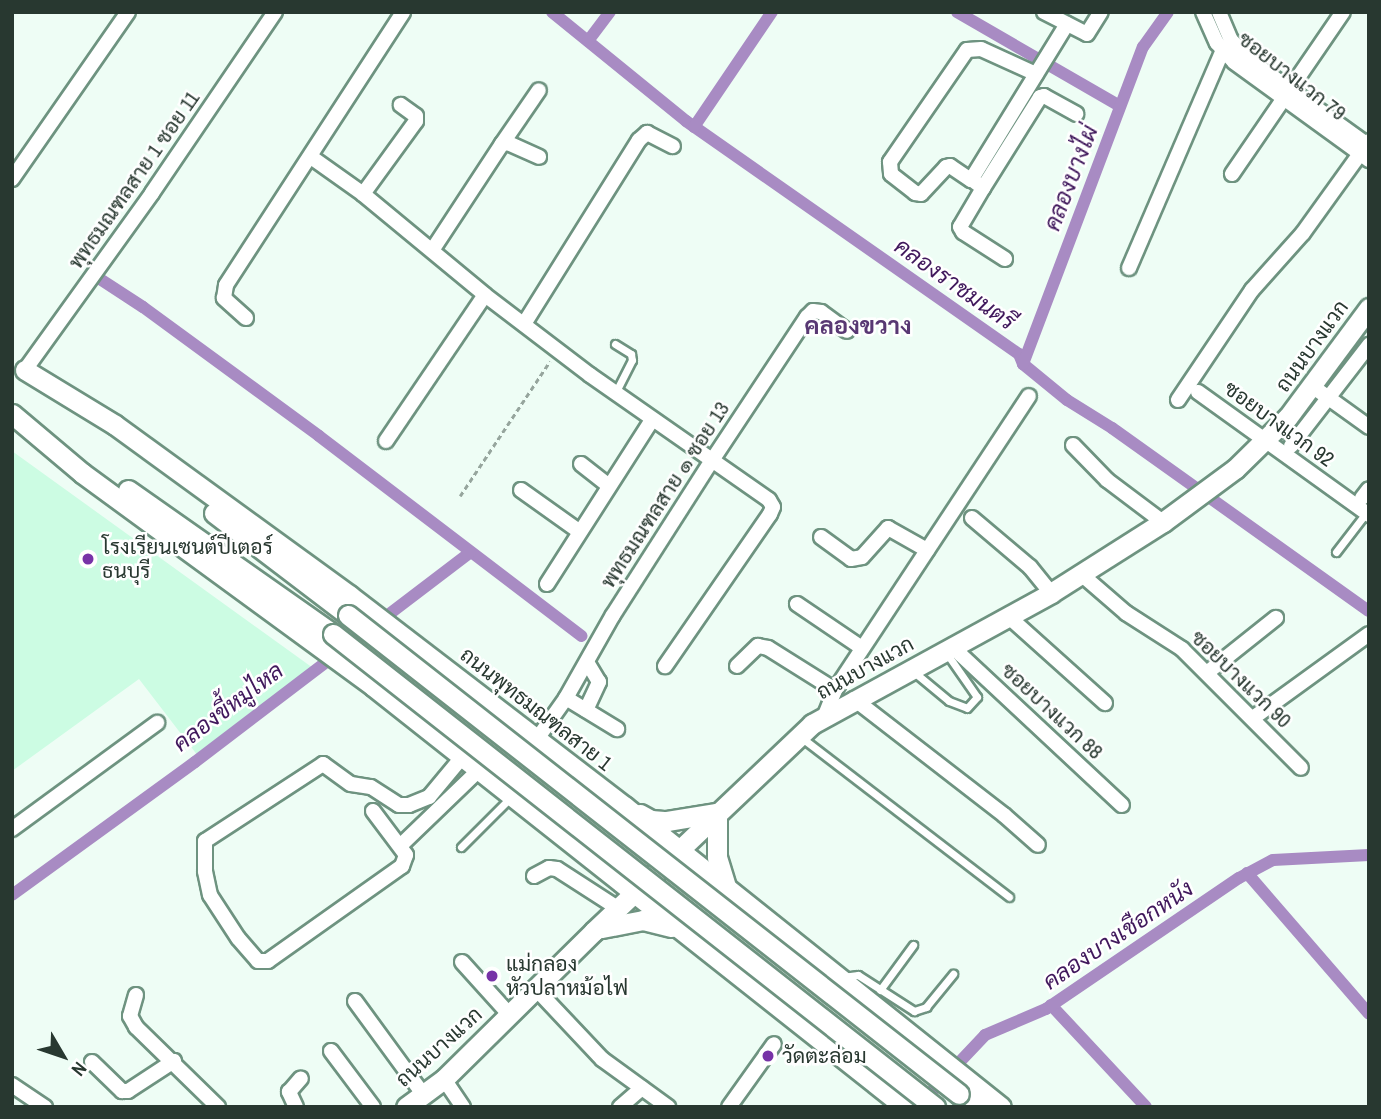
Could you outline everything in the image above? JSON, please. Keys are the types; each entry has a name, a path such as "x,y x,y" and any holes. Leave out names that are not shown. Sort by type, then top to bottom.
{"main road":[{"name":"ถนนบางแวก","path":"406,1107 444,1079 717,813 798,736 825,715 1051,593 1169,518 1235,469 1267,440 1312,386 1369,308"},
{"name":"ถนนพุทธมณฑลสาย 1","path":"19,365 115,425 421,649 624,806 913,1036 990,1105"},
{"name":"ถนนพุทธมณฑลสาย 1","path":"19,365 348,615 959,1094 990,1105"},
{"path":"12,413 82,472 373,685 905,1107"},
{"path":"12,413 333,634 935,1107"},
{"path":"547,822 598,849 622,842 628,829 623,819 589,780"},
{"path":"624,806 651,820 667,821 717,813 717,857 727,890"},
{"path":"761,993 704,936 696,912 703,904 724,902 780,932"},
{"path":"594,931 643,919 680,929"}],"street":[{"path":"12,179 128,12"},
{"name":"พุทธมณฑลสาย 1 ซอย 11","path":"19,365 152,193 275,12"},
{"path":"246,318 224,298 226,285 403,12"},
{"path":"1044,12 1087,34 1101,12"},
{"name":"ซอยบางแวก 79","path":"1203,12 1223,50 1249,74 1287,94 1366,149"},
{"name":"ซอยบางแวก 79","path":"1219,12 1225,29 1242,52 1287,94"},
{"path":"1232,174 1343,12"},
{"path":"1005,259 963,232 960,226 977,184 1039,68 1067,24"},
{"path":"977,184 950,166 920,194 915,194 891,174 888,168 967,50 981,49 1039,68"},
{"path":"1129,268 1223,50"},
{"path":"433,249 539,90"},
{"path":"977,184 1040,97 1044,96 1076,114"},
{"path":"363,194 416,121 416,116 401,105"},
{"path":"524,324 639,140 647,133 673,146"},
{"path":"502,144 508,143 539,157"},
{"path":"1178,400 1252,290 1303,233 1366,149"},
{"path":"311,157 363,194 433,249 485,295 557,350 652,420 769,500 773,506 664,666"},
{"path":"386,441 485,295"},
{"name":"พุทธมณฑลสาย ๑ ซอย 13","path":"537,739 588,664 613,615 711,461 813,311 847,331"},
{"path":"1291,446 1369,345"},
{"path":"1312,386 1369,427"},
{"name":"ซอยบางแวก 92","path":"1198,392 1368,514"},
{"path":"825,715 835,690 1029,396"},
{"path":"547,584 652,420"},
{"path":"1073,445 1107,480 1169,518"},
{"path":"581,464 608,485"},
{"path":"521,490 580,532"},
{"path":"972,518 1030,567 1051,593"},
{"path":"821,537 851,559 862,557 888,528 927,550"},
{"name":"ซอยบางแวก 90","path":"1081,574 1111,601 1182,649 1208,672 1301,768"},
{"path":"797,604 863,648"},
{"path":"1009,617 1105,703"},
{"path":"1208,672 1276,618"},
{"path":"1253,718 1369,634"},
{"path":"737,666 758,646 780,653 835,690"},
{"name":"ซอยบางแวก 88","path":"950,648 961,655 1122,805"},
{"path":"586,710 599,682 588,664"},
{"path":"566,698 617,729"},
{"path":"854,699 1004,815 1038,845"},
{"path":"12,829 157,723"},
{"path":"373,811 406,855 402,866 264,963 258,961 238,938 210,895 205,842 319,766 327,765 351,784 371,787 399,805 409,805 429,797 463,756"},
{"path":"400,846 480,769"},
{"path":"534,876 549,868 557,869 619,909"},
{"path":"462,962 509,1014"},
{"path":"537,990 601,1059 668,1107"},
{"path":"136,995 130,1016 136,1027 174,1060 218,1107"},
{"path":"355,1001 423,1094"},
{"path":"729,1107 774,1044"},
{"path":"331,1051 373,1107"},
{"path":"92,1062 122,1091 128,1091 174,1060"},
{"path":"296,1107 289,1092 301,1078"},
{"path":"444,1079 463,1107"},
{"path":"12,1085 45,1107"},
{"path":"620,1107 642,1088"}],"lane":[{"path":"615,344 631,354 632,360 615,393"},
{"path":"1336,552 1368,514"},
{"path":"911,668 949,701 967,708 977,697 950,648"},
{"path":"798,736 1009,897"},
{"path":"461,847 513,795"},
{"path":"880,990 913,945"},
{"path":"839,978 858,975 905,1007 919,1011 954,974"}],"path":[{"path":"460,496 557,350"}],"shaded area":[{"name":"โรงเรียนเซนต์ปีเตอร์ ธนบุรี","path":"12,451 313,668 198,756 139,679 12,771"}],"waterway":[{"name":"คลองราชมนตรี","path":"552,12 686,121 1019,354 1023,364 1067,400 1112,428 1369,611"},
{"path":"588,41 610,12"},
{"path":"694,127 772,12"},
{"path":"957,12 1120,106"},
{"name":"คลองบางไผ่","path":"1023,364 1143,47 1168,12"},
{"path":"100,279 143,307 319,436 582,636"},
{"name":"คลองขี้หมูไหล","path":"12,895 195,762 469,553"},
{"name":"คลองบางเชือกหนัง","path":"917,1107 985,1035 1046,1009 1239,878 1273,860 1369,855"},
{"path":"1247,873 1369,1014"},
{"path":"1051,1005 1146,1107"}],"place":[{"name":"โรงเรียนเซนต์ปีเตอร์ ธนบุรี","path":"88,559"},
{"name":"แม่กลอง หัวปลาหม้อไฟ","path":"492,976"},
{"name":"วัดตะล่อม","path":"768,1056"}],"district":[{"name":"คลองขวาง","path":"858,326"}]}
